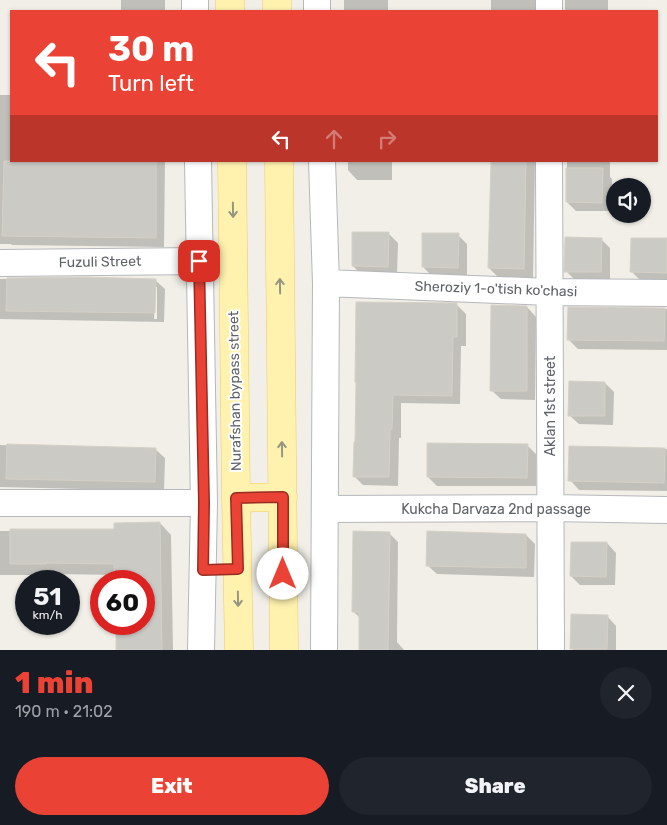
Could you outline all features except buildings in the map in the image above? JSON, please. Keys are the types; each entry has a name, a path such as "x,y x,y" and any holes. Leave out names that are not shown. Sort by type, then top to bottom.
{"main road":[{"name":"Nurafshan bypass street","path":"232,162 239,650"},
{"path":"279,162 284,650"},
{"path":"236,498 283,497"}],"street":[{"path":"198,162 204,503 201,650"},
{"path":"322,162 326,283 324,650"},
{"name":"Aklan 1st street","path":"549,162 551,650"},
{"name":"Fuzuli Street","path":"0,263 199,261"},
{"name":"Sheroziy 1-o'tish ko'chasi","path":"326,283 549,292 667,293"},
{"path":"0,503 204,503"},
{"name":"Kukcha Darvaza 2nd passage","path":"325,509 550,508 667,510"},
{"path":"203,570 238,569"}],"route":[{"path":"199,261 204,503 203,570 238,569 236,498 283,497 283,574"}]}
